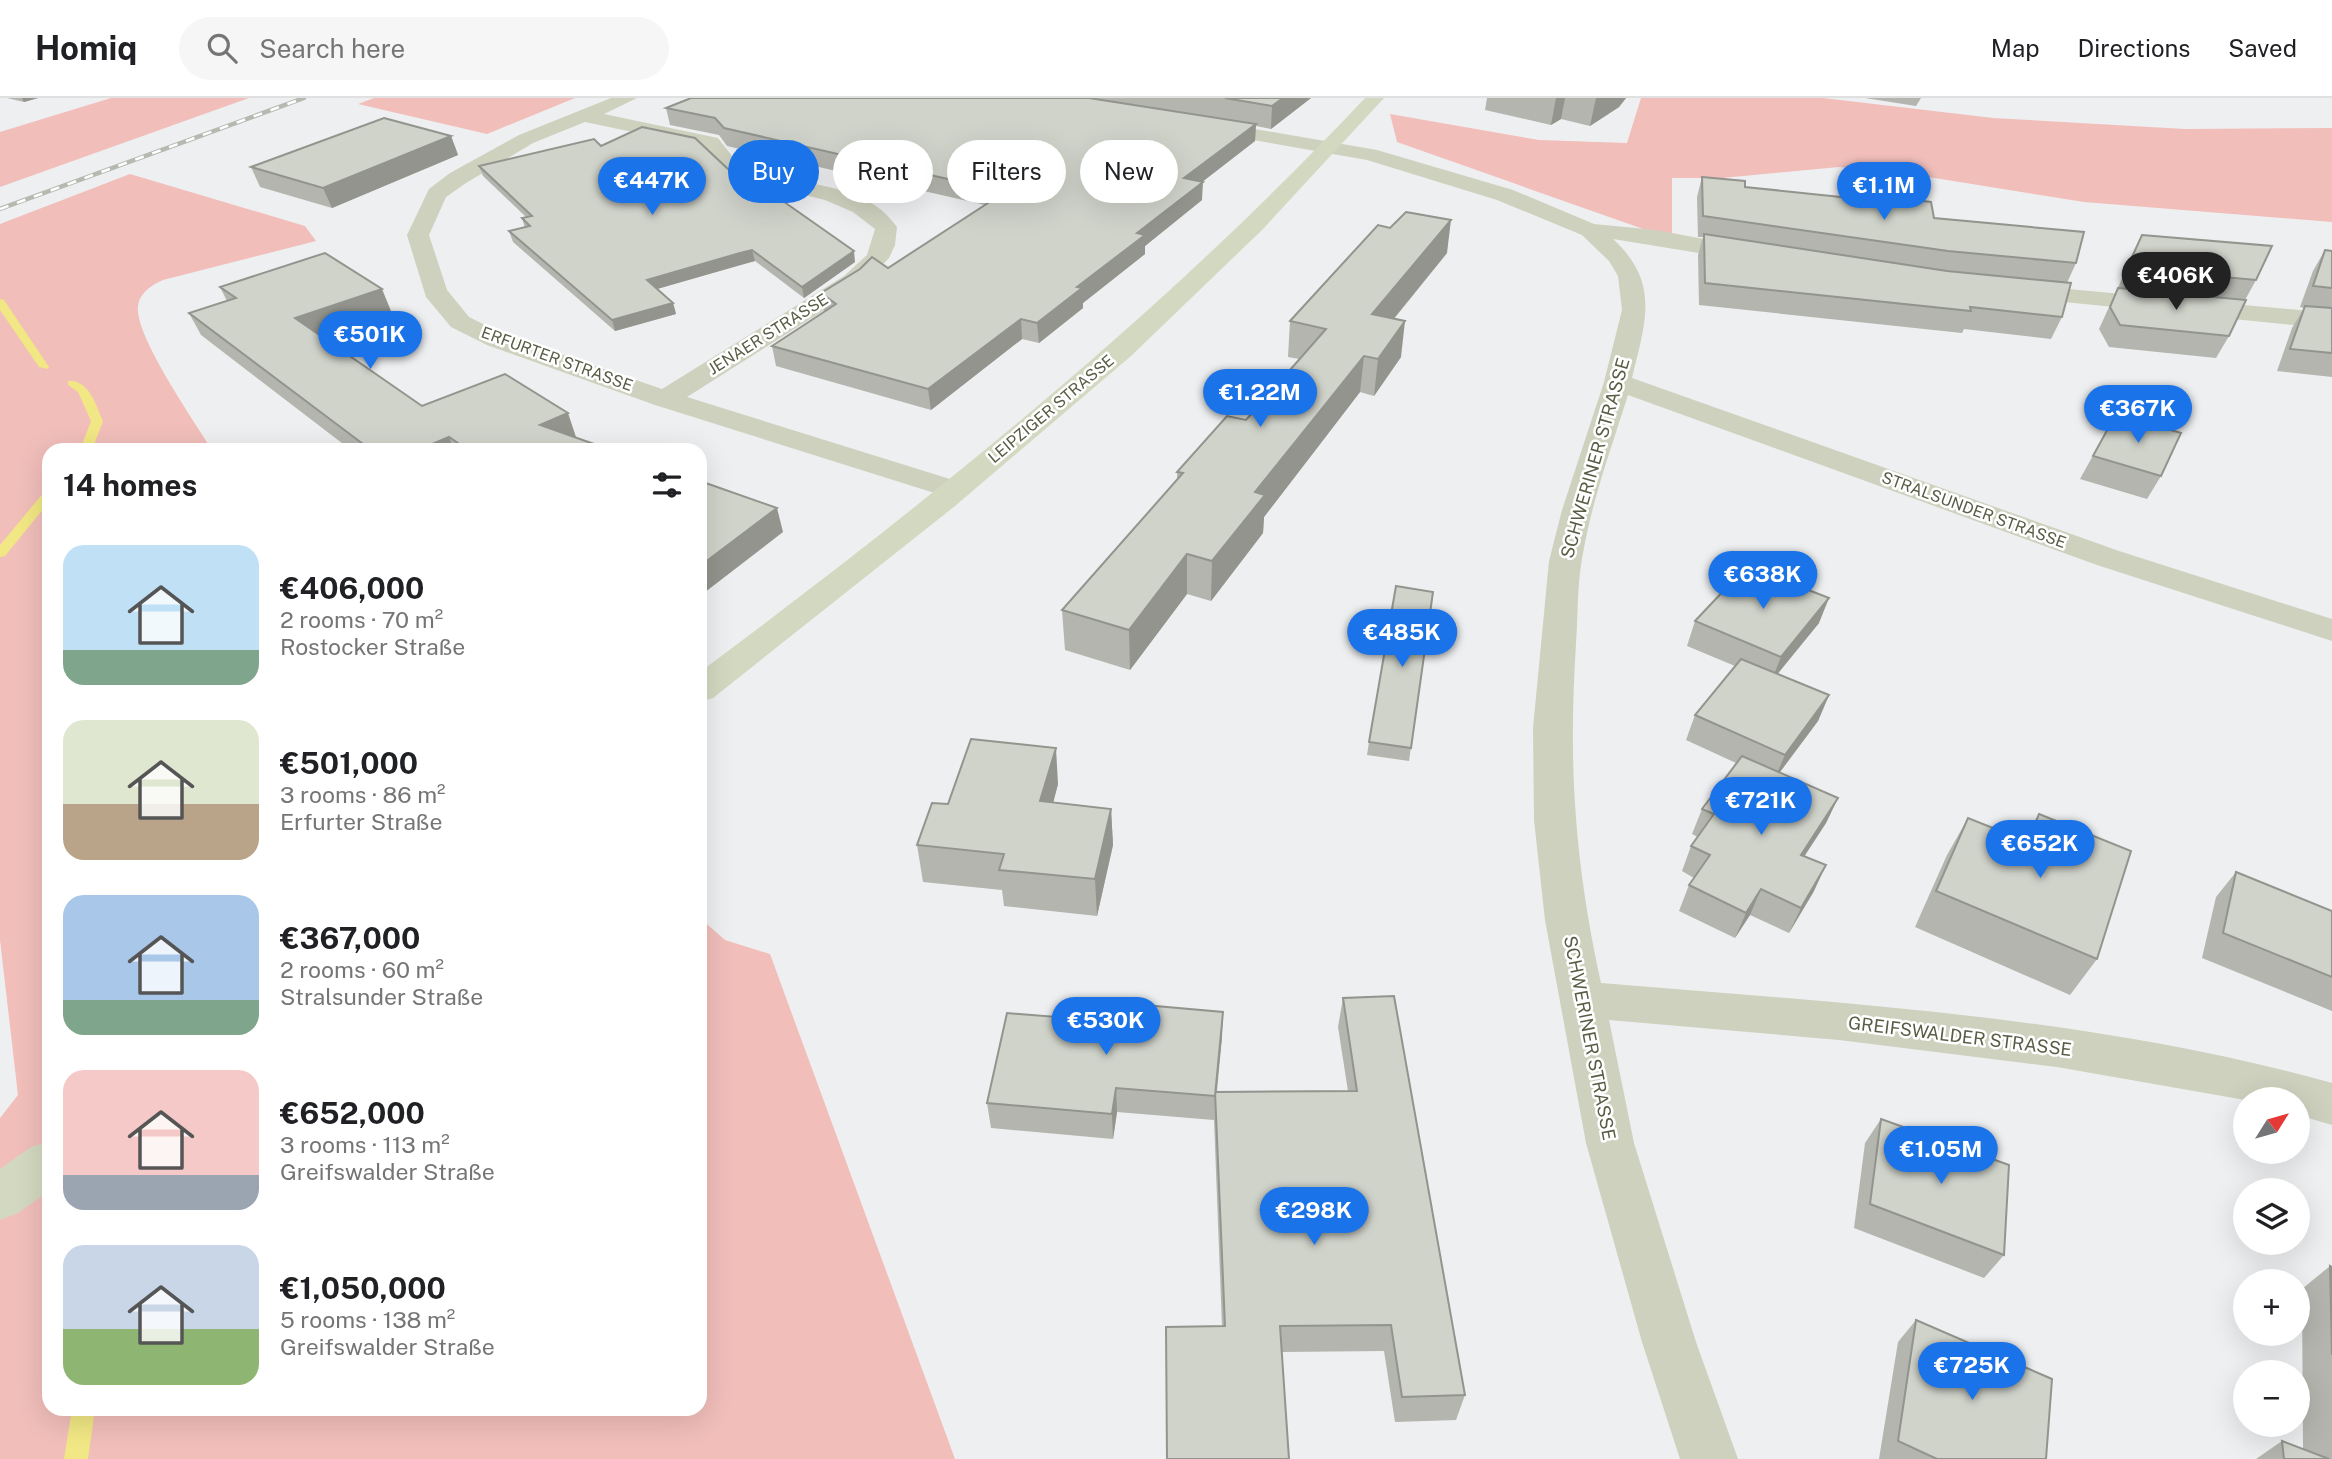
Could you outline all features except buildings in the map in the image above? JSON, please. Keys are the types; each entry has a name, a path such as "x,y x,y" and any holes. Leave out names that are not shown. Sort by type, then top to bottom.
{"main road":[{"name":"LEIPZIGER STRASSE","path":"707,685 838,585 955,490 1177,300 1258,223 1375,98"},
{"path":"0,1197 42,1168"}],"street":[{"name":"ERFURTER STRASSE","path":"628,98 506,149 437,194 418,235 435,292 460,322 496,340 665,399 955,490"},
{"name":"JENAER STRASSE","path":"584,116 710,142 719,148 733,169 749,176 828,192 874,214 886,227 886,245 875,263 853,281 665,399"},
{"name":"SCHWERINER STRASSE","path":"1178,121 1370,154 1506,195 1590,230 1619,257 1630,276 1635,310 1618,382 1577,510 1565,561 1557,635 1552,728 1554,820 1566,920 1610,1143 1669,1342 1709,1459"},
{"path":"1590,230 1656,237 1778,259"},
{"path":"1993,289 2332,321"},
{"name":"STRALSUNDER STRASSE","path":"1618,382 2108,558 2332,630"},
{"name":"GREIFSWALDER STRASSE","path":"1583,1000 1839,1021 2057,1048 2248,1080 2332,1104"}],"shaded area":[{"path":"111,98 249,98 0,187 0,132"},
{"path":"374,98 575,98 487,134 358,104"},
{"path":"1641,98 1823,98 1993,118 2185,129 2332,128 2332,222 2084,202 1916,175 1839,167 1722,178 1672,178 1672,236 1646,230 1397,142 1390,114 1539,140 1627,143"},
{"path":"130,174 305,226 316,241 163,280 141,297 138,306 139,319 145,337 208,443 42,443 42,1416 707,1416 707,924 725,940 770,954 955,1459 0,1459 0,1118 18,1095 0,940 0,224"}],"waterway":[{"path":"0,302 44,367"},
{"path":"72,383 83,390 97,421 89,443"},
{"path":"0,553 42,502"},
{"path":"76,1459 82,1416"}],"railway":[{"path":"0,209 304,98"}]}
